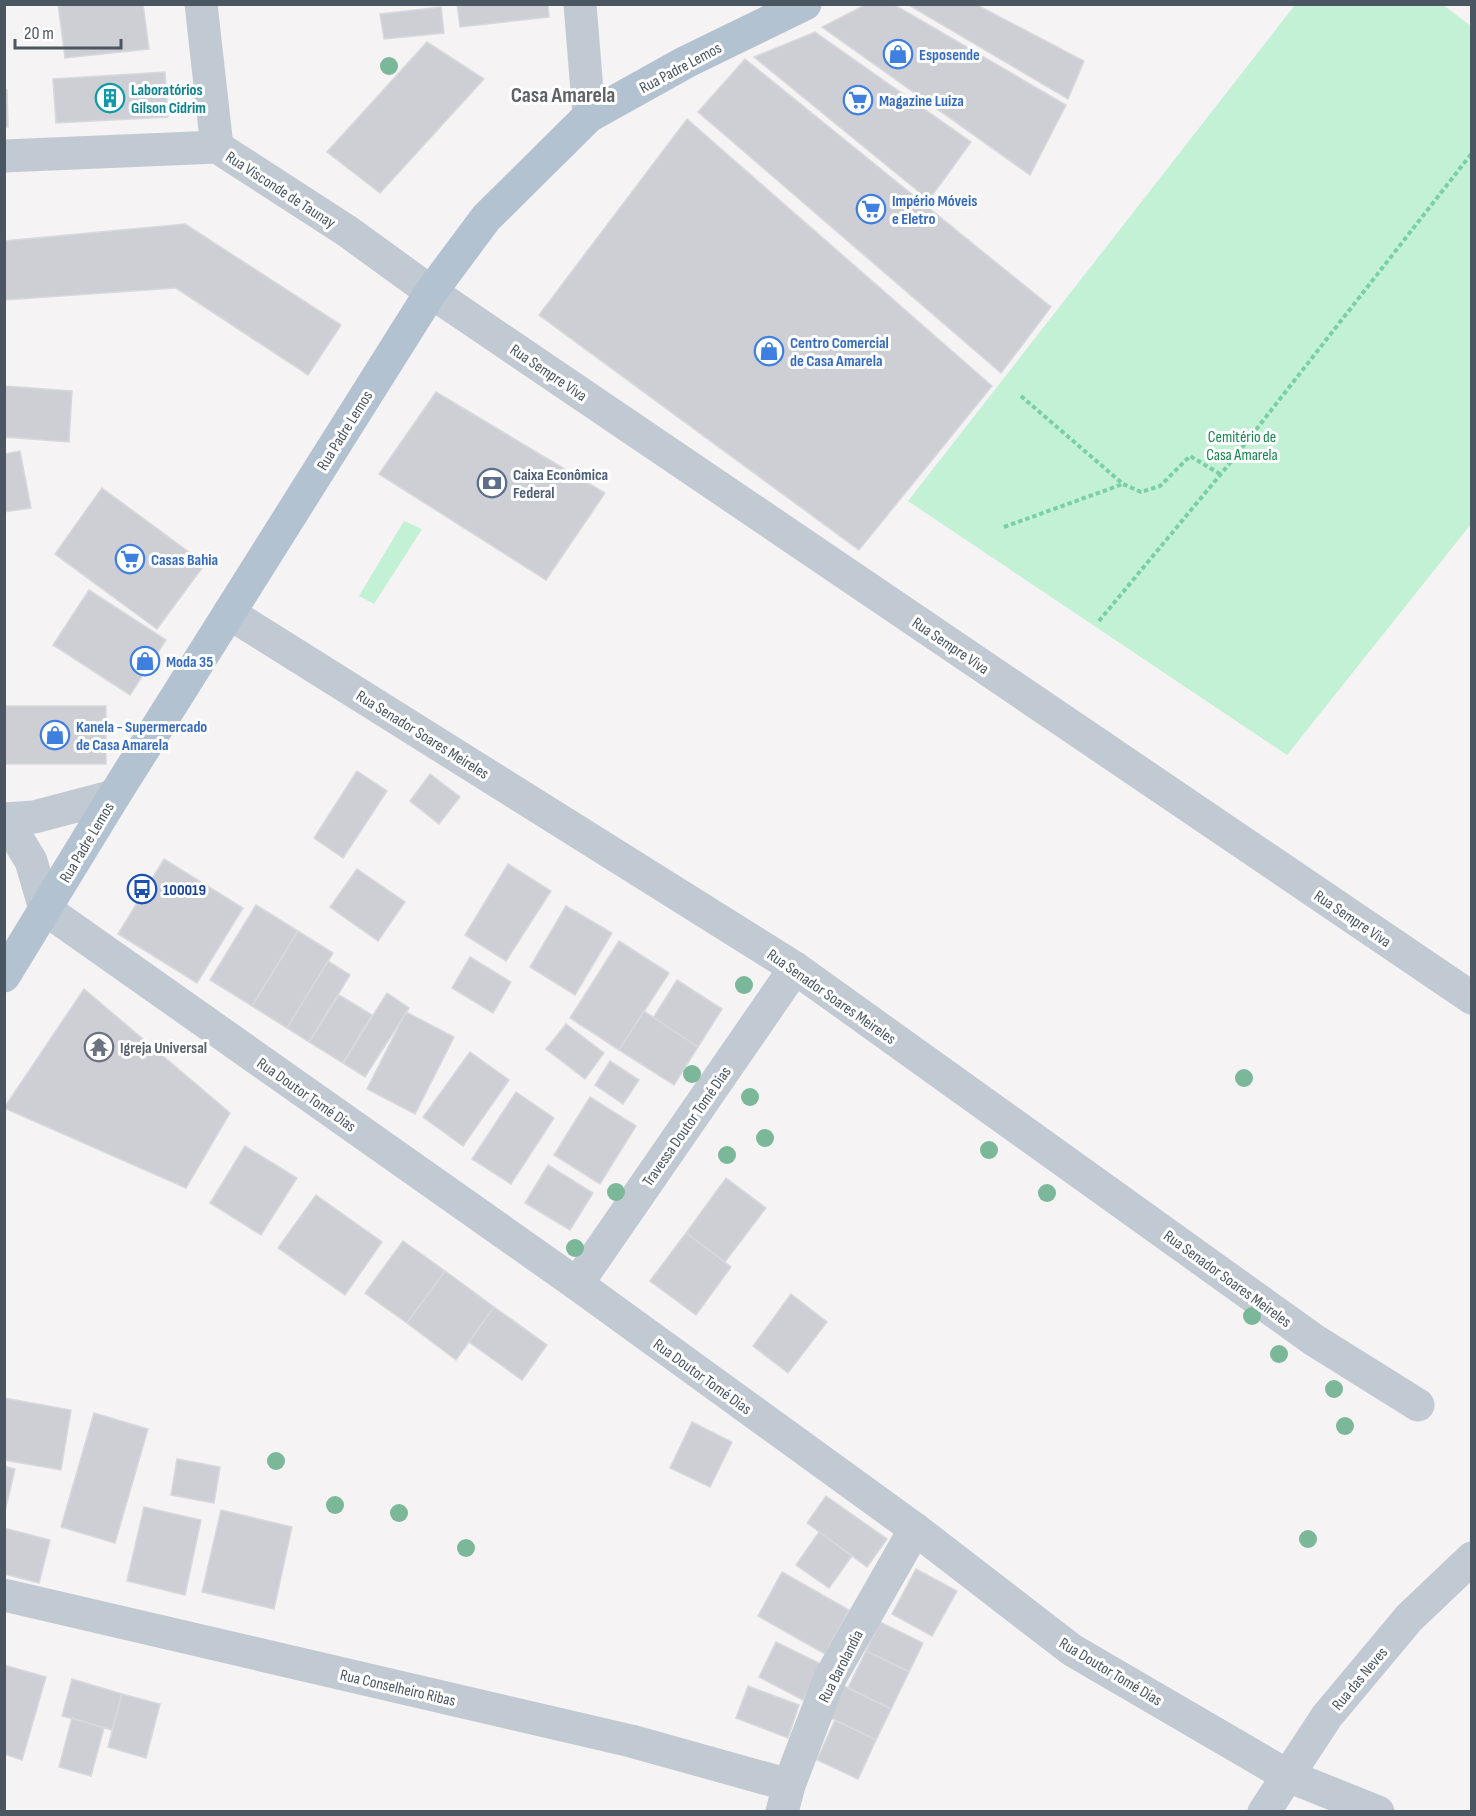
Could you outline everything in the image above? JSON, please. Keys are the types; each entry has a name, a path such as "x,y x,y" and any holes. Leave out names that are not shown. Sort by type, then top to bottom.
{"main road":[{"name":"Rua Padre Lemos","path":"4,976 114,796 431,292 486,218 589,116 686,62 805,4"}],"street":[{"path":"201,4 217,147"},
{"path":"580,4 589,116"},
{"name":"Rua Visconde de Taunay","path":"4,156 217,147 347,231 431,292"},
{"name":"Rua Sempre Viva","path":"431,292 1472,998"},
{"name":"Rua Senador Soares Meireles","path":"229,613 795,968 1314,1340 1418,1405"},
{"path":"4,819 34,817 114,796"},
{"path":"4,831 17,838 31,861 45,909"},
{"name":"Rua Doutor Tomé Dias","path":"45,909 577,1284 915,1529 1072,1650 1288,1776 1378,1812"},
{"name":"Travessa Doutor Tomé Dias","path":"577,1284 795,968"},
{"name":"Rua Barolandia","path":"786,1798 830,1678 915,1529"},
{"name":"Rua das Neves","path":"1264,1812 1327,1716 1402,1627 1472,1558"},
{"name":"Rua Conselheiro Ribas","path":"4,1595 631,1741 786,1798"}],"path":[{"path":"1099,621 1220,474 1472,153"},
{"path":"1021,396 1123,484 1141,492 1160,486 1190,456 1220,474"},
{"path":"1004,527 1123,484"}],"green space":[{"name":"Cemitério de Casa Amarela","path":"1295,5 1443,5 1471,26 1471,524 1287,755 908,501"},
{"path":"404,521 422,529 374,604 359,596"}],"building":[{"path":"58,4 143,4 149,49 65,58"},
{"path":"457,4 548,4 549,17 460,27"},
{"path":"867,4 893,4 1066,105 1030,175 822,27"},
{"path":"907,4 975,4 1084,61 1068,99"},
{"path":"441,7 444,33 384,39 380,14"},
{"name":"Magazine Luiza","path":"815,32 971,142 929,200 754,57"},
{"path":"427,42 484,79 380,193 327,152"},
{"name":"Império Móveis e Eletro","path":"745,59 1051,307 1001,373 698,112"},
{"name":"Laboratórios Gilson Cidrim","path":"165,72 168,117 56,123 53,79"},
{"path":"4,90 7,90 8,127 4,127"},
{"name":"Centro Comercial de Casa Amarela","path":"687,119 992,386 859,550 539,315"},
{"path":"185,224 341,325 308,375 176,288 4,300 4,241"},
{"path":"4,386 72,391 69,442 4,437"},
{"name":"Caixa Econômica Federal","path":"436,392 605,493 546,580 379,474"},
{"path":"20,451 31,508 4,512 4,454"},
{"name":"Casas Bahia","path":"102,488 205,564 157,629 55,554"},
{"path":"89,590 166,640 130,695 53,645"},
{"name":"Kanela - Supermercado de Casa Amarela","path":"4,706 106,706 106,764 4,764"},
{"path":"357,771 387,791 343,858 314,838"},
{"path":"430,774 460,797 439,824 410,801"},
{"path":"164,859 243,908 197,983 118,934"},
{"path":"508,864 551,891 506,961 465,935"},
{"path":"357,869 405,902 378,941 330,907"},
{"path":"256,905 298,931 252,1006 210,980"},
{"path":"566,906 612,933 575,995 530,967"},
{"path":"298,931 333,953 287,1028 252,1006"},
{"path":"619,941 669,973 619,1050 570,1018"},
{"path":"470,957 511,982 493,1013 452,988"},
{"path":"328,961 350,975 309,1042 287,1028"},
{"path":"677,980 722,1009 698,1047 653,1018"},
{"name":"Igreja Universal","path":"84,989 230,1113 186,1188 4,1108"},
{"path":"387,993 409,1008 365,1077 343,1063"},
{"path":"339,995 372,1015 343,1063 309,1042"},
{"path":"644,1011 698,1047 674,1085 619,1050"},
{"path":"406,1012 454,1037 415,1114 367,1089"},
{"path":"566,1024 604,1053 585,1079 546,1049"},
{"path":"470,1052 509,1080 463,1146 423,1117"},
{"path":"610,1061 639,1080 623,1104 595,1085"},
{"path":"516,1092 554,1118 511,1184 472,1159"},
{"path":"590,1097 636,1126 600,1184 554,1155"},
{"path":"245,1146 297,1178 261,1235 210,1203"},
{"path":"548,1165 593,1193 570,1230 525,1203"},
{"path":"726,1178 766,1208 725,1262 686,1233"},
{"path":"316,1195 382,1242 345,1295 278,1248"},
{"path":"686,1233 731,1267 696,1315 650,1281"},
{"path":"403,1241 445,1271 407,1323 365,1293"},
{"path":"445,1271 494,1307 456,1360 407,1323"},
{"path":"791,1294 827,1322 788,1373 753,1346"},
{"path":"494,1307 547,1345 522,1380 469,1342"},
{"path":"4,1398 71,1410 61,1470 4,1460"},
{"path":"94,1413 148,1429 115,1543 61,1527"},
{"path":"692,1422 732,1442 710,1487 670,1468"},
{"path":"177,1459 220,1467 214,1503 171,1495"},
{"path":"4,1466 15,1469 4,1516"},
{"path":"826,1496 887,1539 867,1567 807,1523"},
{"path":"144,1507 201,1520 185,1595 127,1581"},
{"path":"221,1510 292,1527 274,1609 202,1592"},
{"path":"4,1528 50,1540 39,1583 4,1574"},
{"path":"819,1532 852,1556 829,1588 796,1565"},
{"path":"916,1569 957,1591 932,1636 892,1614"},
{"path":"782,1572 849,1610 825,1654 758,1616"},
{"path":"880,1622 923,1643 909,1672 866,1651"},
{"path":"776,1642 821,1664 803,1700 759,1677"},
{"path":"866,1651 909,1672 891,1709 848,1688"},
{"path":"4,1665 46,1677 22,1760 4,1754"},
{"path":"72,1679 122,1694 112,1730 62,1716"},
{"path":"838,1683 891,1709 876,1740 823,1714"},
{"path":"748,1686 799,1705 788,1738 736,1718"},
{"path":"122,1694 160,1704 146,1758 108,1747"},
{"path":"72,1718 104,1728 91,1776 59,1767"},
{"path":"835,1720 876,1740 858,1779 817,1760"}],"place":[{"name":"Esposende","path":"898,54"},
{"name":"Laboratórios Gilson Cidrim","path":"110,98"},
{"name":"Magazine Luiza","path":"858,100"},
{"name":"Império Móveis e Eletro","path":"871,209"},
{"name":"Centro Comercial de Casa Amarela","path":"769,351"},
{"name":"Caixa Econômica Federal","path":"492,483"},
{"name":"Casas Bahia","path":"130,559"},
{"name":"Moda 35","path":"145,661"},
{"name":"Kanela - Supermercado de Casa Amarela","path":"55,735"},
{"name":"100019","path":"142,889"},
{"name":"Igreja Universal","path":"99,1047"}],"district":[{"name":"Casa Amarela","path":"563,94"}]}
